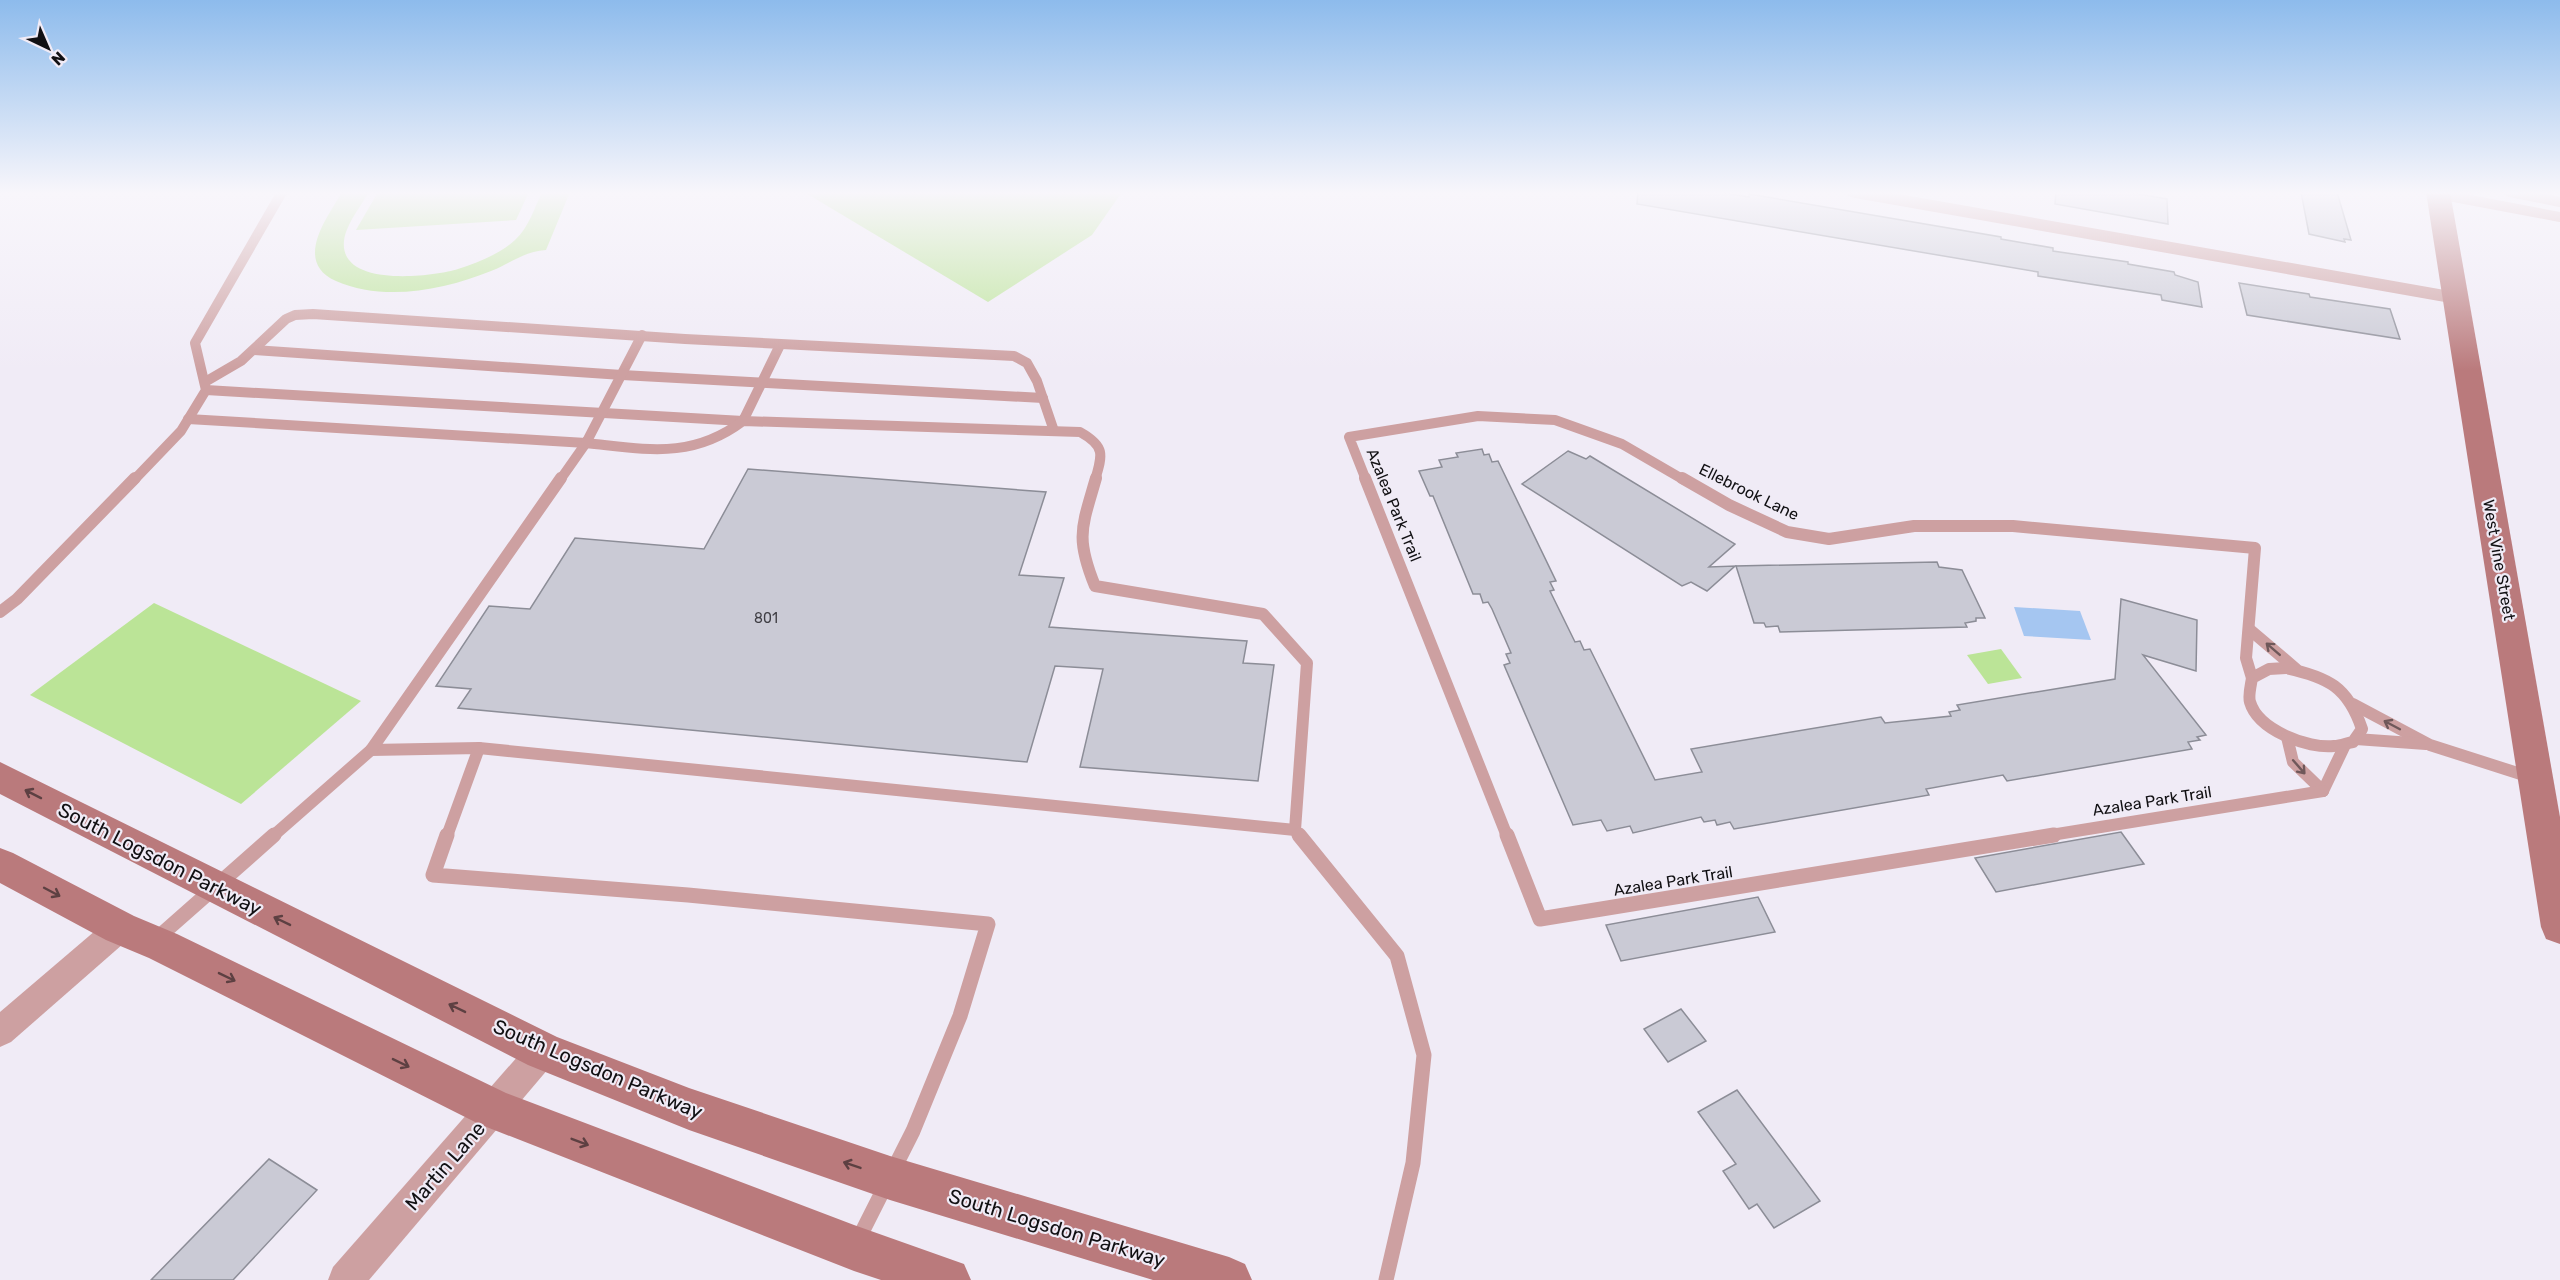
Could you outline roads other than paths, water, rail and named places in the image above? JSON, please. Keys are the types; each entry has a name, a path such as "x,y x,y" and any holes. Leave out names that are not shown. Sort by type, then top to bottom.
{"main road":[{"name":"West Vine Street","path":"2448,252 2560,927"},
{"name":"South Logsdon Parkway","path":"0,777 543,1051 689,1109 890,1178 1229,1280"},
{"path":"0,864 137,935 494,1109 854,1248 948,1280"}],"street":[{"path":"2194,252 2456,298"},
{"path":"0,1032 137,935"},
{"name":"Martin Lane","path":"346,1280 543,1051"}],"lane":[{"path":"206,386 195,343 248,252"},
{"path":"0,612 17,599 172,440 188,418 206,386 255,350 286,319 295,315 780,345 1014,356 1027,363 1037,381 1054,431"},
{"path":"137,935 216,888 370,750 586,443 642,335"},
{"path":"188,418 677,450 693,448 727,435 742,421 780,345"},
{"path":"255,350 622,375 1043,398"},
{"path":"206,386 742,421 1080,432 1096,441 1102,456 1081,531 1084,559 1095,586 1263,614 1307,663 1295,830 1397,956 1424,1054 1413,1163 1386,1280"},
{"name":"Ellebrook Lane","path":"1349,437 1478,416 1555,420 1622,444 1729,505 1787,532 1829,539 1914,526 2013,526 2255,548 2249,629"},
{"name":"Azalea Park Trail","path":"1349,437 1540,919 2323,791"},
{"path":"2249,629 2246,658 2252,678 2249,695 2253,707 2263,720 2287,736 2313,746 2330,748 2350,742 2430,745"},
{"path":"2249,629 2296,670"},
{"path":"2252,678 2269,669 2296,670 2324,679 2340,690 2361,716 2361,730 2350,742 2323,791 2293,762 2287,736"},
{"path":"2353,704 2430,745 2535,779"},
{"path":"370,750 479,748 1295,830"},
{"path":"479,748 433,875 688,895 988,924 960,1016 890,1178 854,1248"}],"water":[{"path":"2014,607 2080,611 2091,640 2024,636"}]}
